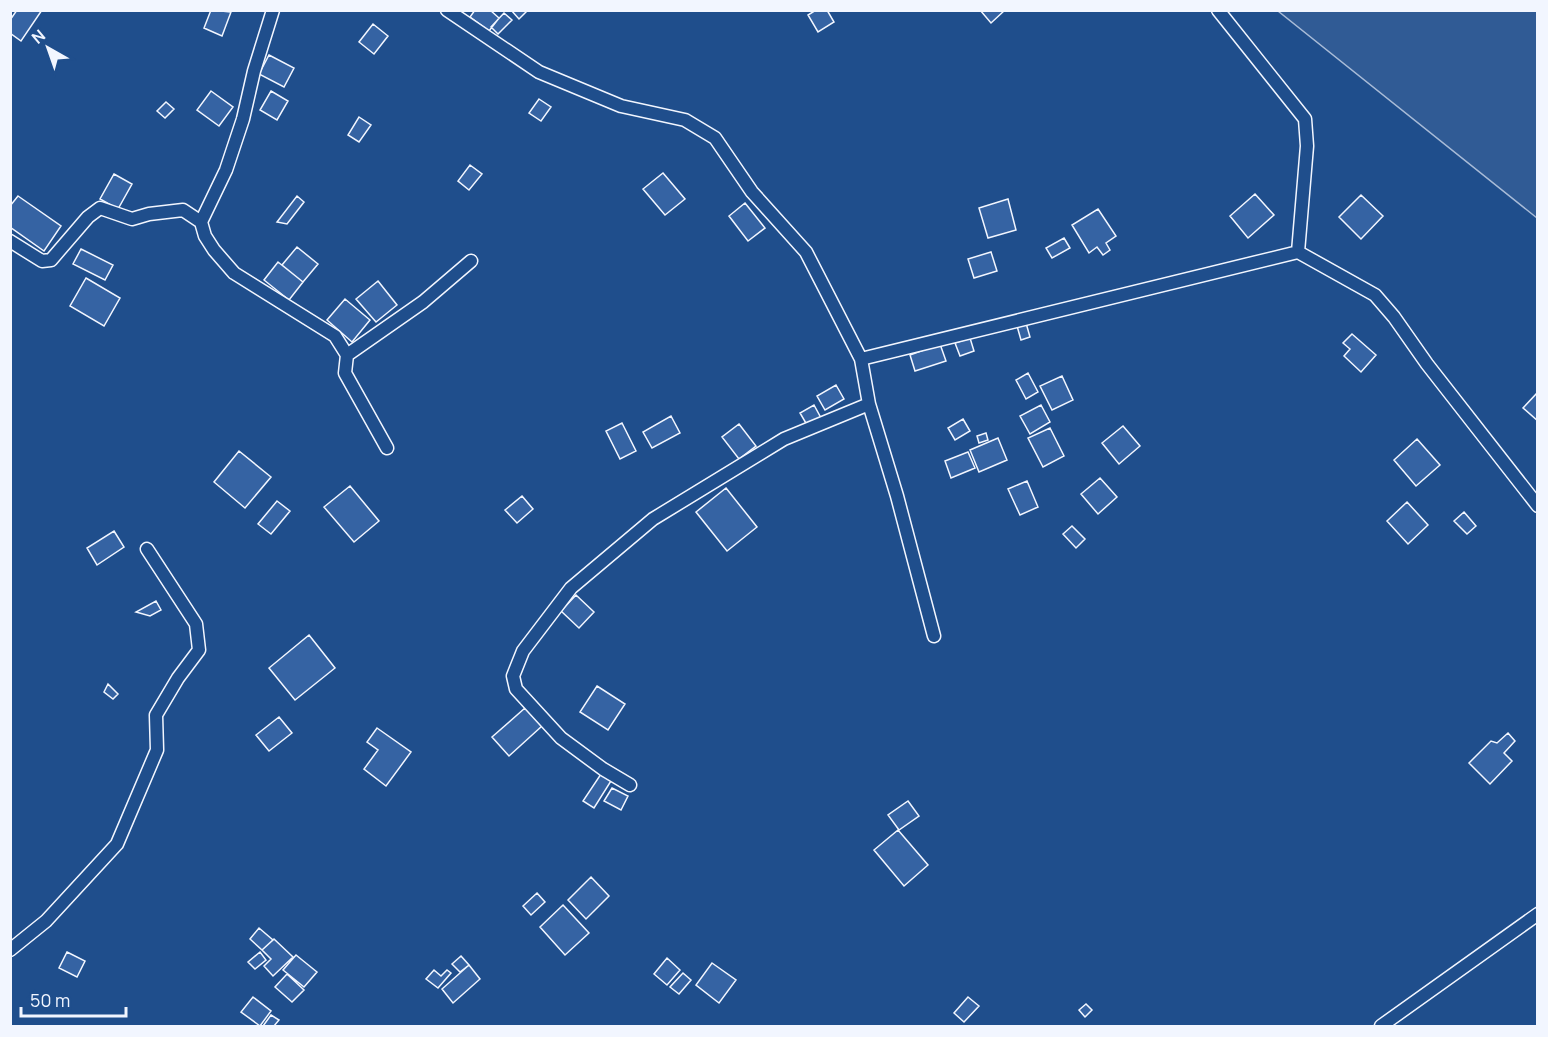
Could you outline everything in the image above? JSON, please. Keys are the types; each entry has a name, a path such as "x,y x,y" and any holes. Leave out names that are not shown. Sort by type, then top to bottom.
{"street":[{"path":"201,222 226,170 243,119 254,71 273,10"},
{"path":"447,10 539,72 621,106 685,120 715,138 752,192 806,252 861,359 869,404 897,496 934,636"},
{"path":"1218,10 1305,119 1306,146 1298,252"},
{"path":"10,241 42,261 51,260 99,208 132,219 149,214 183,210 201,222 205,236 214,250 234,273 335,336 347,355 345,372 387,448"},
{"path":"861,359 1298,252 1375,295 1538,506"},
{"path":"347,355 423,302 471,261"},
{"path":"630,785 603,769 561,738 516,689 513,676 523,651 571,588 653,519 784,439 869,404"},
{"path":"10,950 46,921 117,844 157,750 156,715 178,678 199,650 196,624 147,549"},
{"path":"1381,1026 1538,914"}],"shaded area":[{"path":"1278,11 1537,11 1537,218"}],"building":[{"path":"17,10 42,10 21,41 10,33 10,20"},
{"path":"211,10 231,12 222,36 204,28"},
{"path":"475,10 490,10 499,18 489,31 470,17"},
{"path":"511,10 528,10 519,19"},
{"path":"816,10 827,10 834,22 818,32 808,15"},
{"path":"980,10 1005,10 991,23"},
{"path":"504,13 512,20 498,34 491,27"},
{"path":"373,24 388,36 374,54 359,42"},
{"path":"269,55 294,68 284,87 259,74"},
{"path":"211,91 233,107 219,126 197,110"},
{"path":"271,91 288,101 277,120 260,110"},
{"path":"539,99 551,107 541,121 529,113"},
{"path":"166,102 174,109 165,118 157,111"},
{"path":"359,117 371,125 359,142 348,135"},
{"path":"470,165 482,174 469,190 458,181"},
{"path":"663,173 685,199 665,215 643,189"},
{"path":"114,174 132,184 118,209 100,199"},
{"path":"1255,194 1274,215 1248,238 1230,216"},
{"path":"1361,195 1383,216 1361,239 1339,217"},
{"path":"18,196 61,226 44,251 10,227 10,206"},
{"path":"297,196 304,202 287,224 277,222"},
{"path":"1008,199 1016,230 988,238 979,208"},
{"path":"745,203 765,228 748,241 729,216"},
{"path":"1098,209 1116,236 1106,243 1110,250 1103,255 1097,247 1089,253 1072,225"},
{"path":"1064,238 1070,248 1052,258 1046,248"},
{"path":"297,247 318,264 303,282 282,265"},
{"path":"81,249 113,265 105,280 73,264"},
{"path":"991,252 997,271 974,278 968,259"},
{"path":"278,262 303,282 289,300 264,280"},
{"path":"86,278 120,298 104,326 70,306"},
{"path":"378,281 397,305 376,322 356,299"},
{"path":"345,299 370,320 352,342 327,320"},
{"path":"1026,323 1030,337 1021,340 1017,326"},
{"path":"1352,334 1376,355 1361,372 1344,356 1350,349 1343,343"},
{"path":"970,338 974,351 960,356 955,343"},
{"path":"940,344 946,361 915,371 910,355"},
{"path":"1028,373 1038,392 1026,399 1016,380"},
{"path":"1062,376 1073,400 1052,410 1040,386"},
{"path":"836,385 844,399 825,410 817,396"},
{"path":"1538,392 1538,421 1523,408"},
{"path":"814,405 821,418 807,425 800,413"},
{"path":"1041,405 1050,422 1030,434 1020,416"},
{"path":"671,416 680,433 652,448 643,432"},
{"path":"963,419 970,431 955,440 948,428"},
{"path":"622,423 636,451 620,459 606,431"},
{"path":"739,424 756,446 739,459 722,437"},
{"path":"1123,426 1140,446 1119,464 1102,443"},
{"path":"1050,428 1064,456 1043,467 1028,438"},
{"path":"986,433 988,440 979,443 977,436"},
{"path":"998,438 1007,460 979,472 970,450"},
{"path":"1417,439 1440,465 1416,486 1394,460"},
{"path":"239,451 271,477 245,508 214,482"},
{"path":"968,452 975,468 951,478 945,461"},
{"path":"1100,478 1117,497 1098,514 1081,494"},
{"path":"1027,481 1038,507 1020,515 1008,489"},
{"path":"350,486 379,521 354,542 324,507"},
{"path":"726,488 757,527 727,551 696,512"},
{"path":"522,496 533,509 517,523 505,510"},
{"path":"277,501 290,511 271,534 258,524"},
{"path":"1407,502 1428,525 1408,544 1387,521"},
{"path":"1464,512 1476,526 1467,534 1454,521"},
{"path":"1072,526 1085,539 1076,548 1063,534"},
{"path":"114,531 124,547 97,565 87,548"},
{"path":"576,595 594,612 579,628 561,611"},
{"path":"156,601 161,610 150,616 136,612"},
{"path":"309,635 335,668 295,700 269,668"},
{"path":"108,684 118,694 113,699 104,692"},
{"path":"597,686 625,704 608,730 580,712"},
{"path":"525,708 542,726 509,756 492,737"},
{"path":"279,717 292,733 269,751 256,735"},
{"path":"377,728 411,752 386,786 364,769 378,750 367,742"},
{"path":"1508,733 1515,741 1504,753 1512,761 1490,784 1469,763 1491,741 1497,743"},
{"path":"601,774 611,781 594,808 583,801"},
{"path":"612,788 628,796 621,810 604,801"},
{"path":"908,801 919,816 899,830 888,815"},
{"path":"898,830 928,865 904,886 874,850"},
{"path":"591,877 609,896 586,919 568,900"},
{"path":"537,893 545,902 531,915 523,906"},
{"path":"563,905 589,933 565,955 540,927"},
{"path":"259,928 273,940 262,950 250,939"},
{"path":"274,939 293,957 273,976 264,966 271,959 262,950"},
{"path":"67,952 85,961 77,977 59,968"},
{"path":"260,952 266,960 255,969 248,962"},
{"path":"296,955 317,972 304,987 283,970"},
{"path":"461,956 469,965 460,972 452,964"},
{"path":"667,958 680,970 667,985 654,974"},
{"path":"712,963 736,980 719,1003 696,985"},
{"path":"469,965 480,979 453,1003 442,989"},
{"path":"434,970 441,976 447,970 451,973 438,988 426,979"},
{"path":"683,973 691,980 679,994 670,987"},
{"path":"287,974 304,990 292,1002 275,987"},
{"path":"253,997 271,1011 260,1026 241,1012"},
{"path":"968,997 979,1006 964,1022 954,1013"},
{"path":"1086,1004 1092,1010 1085,1017 1079,1010"},
{"path":"271,1015 279,1020 274,1026 263,1026"}]}
